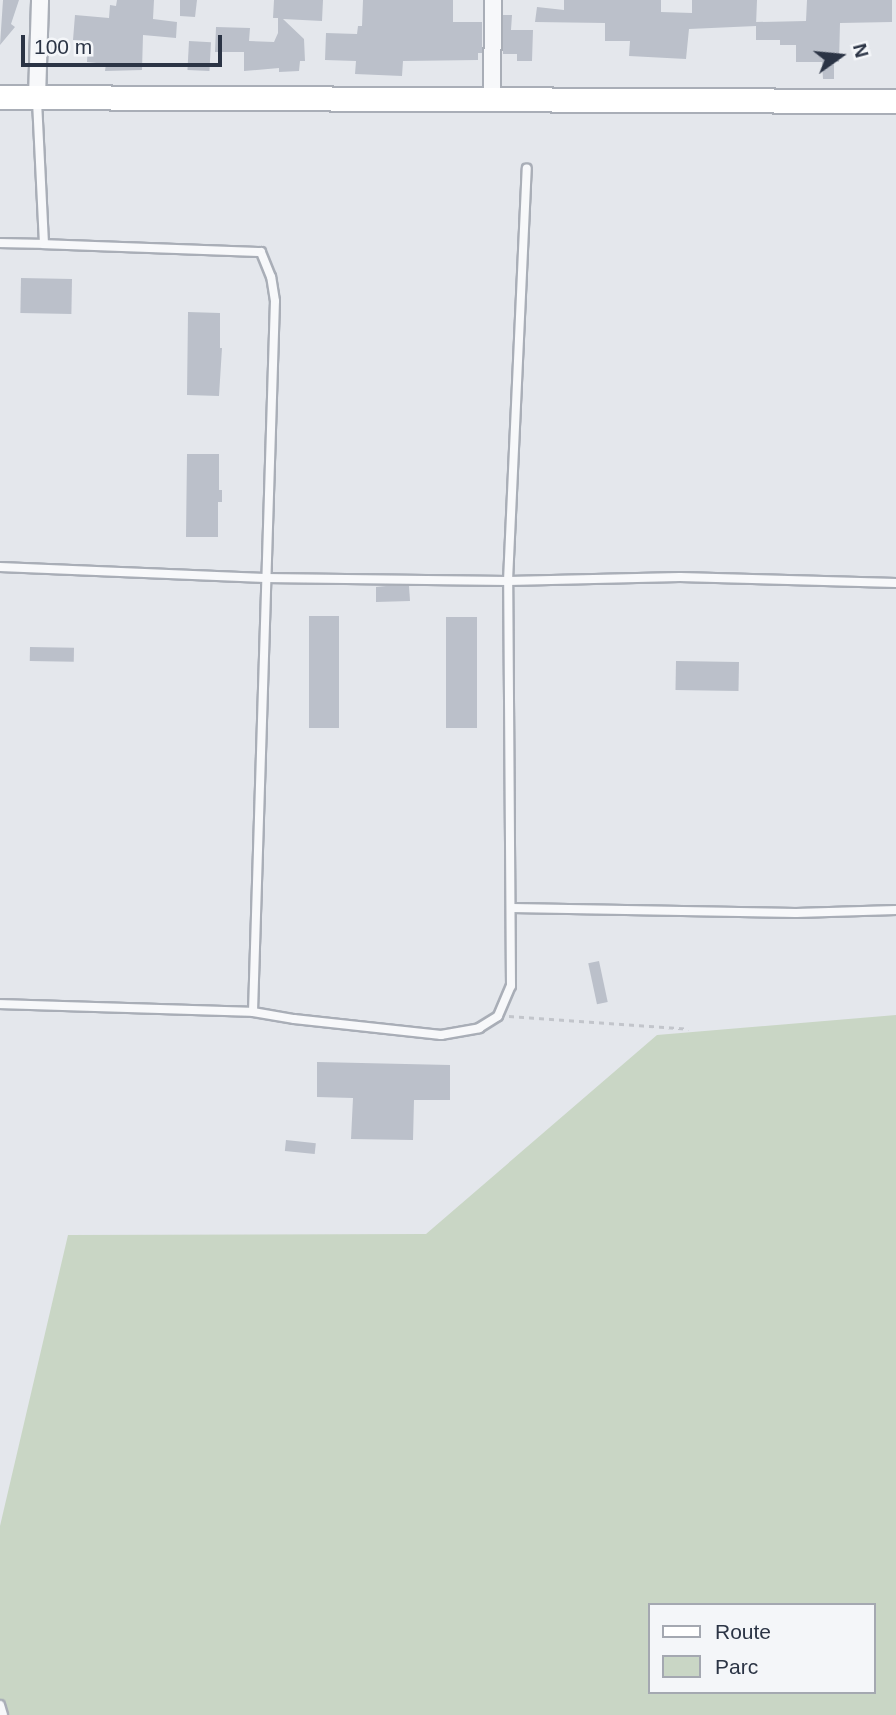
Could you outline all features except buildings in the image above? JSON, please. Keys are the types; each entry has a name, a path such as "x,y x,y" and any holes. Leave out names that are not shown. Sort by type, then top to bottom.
{"main road":[{"path":"0,97 896,101"}],"street":[{"path":"37,97 40,0"},
{"path":"492,99 493,0"}],"lane":[{"path":"37,97 44,244"},
{"path":"0,1004 253,1012 441,1035 479,1028 498,1016 511,986 508,581 527,168"},
{"path":"0,243 261,252 271,277 275,301 253,1012"},
{"path":"0,567 265,578 508,581 680,577 896,583"},
{"path":"512,908 796,913 896,911"},
{"path":"0,1705 3,1715"}],"path":[{"path":"498,1016 689,1029"}],"green space":[{"path":"896,1015 896,1715 0,1715 0,1526 68,1235 426,1234 657,1035"}]}
